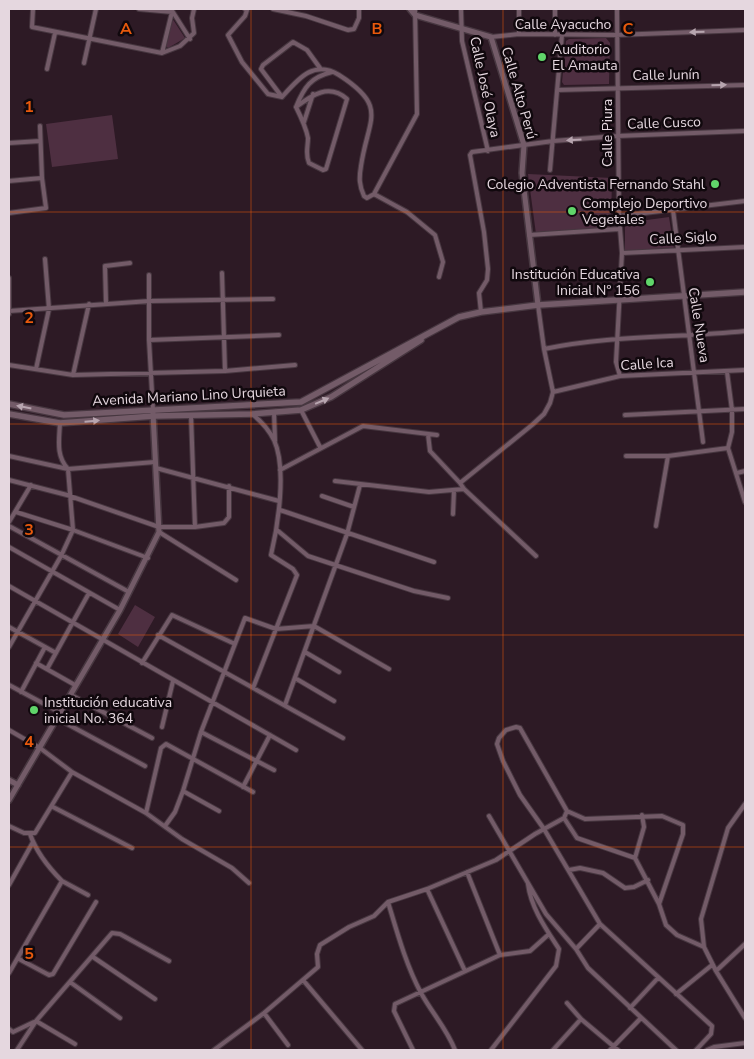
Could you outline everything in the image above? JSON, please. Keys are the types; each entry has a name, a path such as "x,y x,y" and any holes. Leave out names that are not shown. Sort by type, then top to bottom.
{"main road":[{"path":"438,328 459,317 481,312 538,305 745,292"},
{"name":"Avenida Mariano Lino Urquieta","path":"9,404 64,415 154,413 191,415 252,414 301,410 331,397 438,328"},
{"name":"Avenida Mariano Lino Urquieta","path":"9,414 60,423 154,413 300,402 438,328"}],"street":[{"path":"33,9 30,24 32,27 54,33 90,38 162,53 190,39 194,33 192,18 194,9"},
{"path":"84,63 96,9"},
{"path":"139,9 171,10"},
{"path":"248,9 245,16 228,35 259,86 268,94 282,97"},
{"path":"273,9 306,16 348,30 354,29 357,24 359,9"},
{"path":"410,9 415,15"},
{"path":"282,97 300,78 311,70 320,68 334,71 355,85 365,96 373,114 364,147 359,180 364,196 370,197 374,194 417,114 415,9"},
{"path":"461,9 461,27"},
{"path":"519,9 519,34"},
{"path":"554,9 555,35"},
{"name":"Calle Piura","path":"617,9 617,136 619,229 622,253 616,362 620,376"},
{"path":"162,53 171,10"},
{"path":"171,10 190,39"},
{"name":"Calle Ayacucho","path":"415,15 490,37 519,34 616,35 745,30"},
{"name":"Calle José Olaya","path":"461,27 462,41 488,151"},
{"path":"47,69 54,33"},
{"path":"550,170 562,35"},
{"name":"Calle Alto Perú","path":"490,37 524,145 522,173 538,305"},
{"path":"282,97 261,69 263,65 293,42 298,43 307,50 320,68"},
{"path":"296,107 308,84 318,76 334,71"},
{"name":"Calle Junín","path":"557,90 745,84"},
{"path":"323,90 341,94 346,99 326,169 323,170 309,163 306,156 308,139 304,122 296,107 313,94 323,90"},
{"path":"304,122 313,94"},
{"path":"9,213 46,208 42,178 40,126"},
{"name":"Calle Cusco","path":"481,312 479,293 487,280 488,269 470,153 553,141 617,136 745,131"},
{"path":"9,143 40,141"},
{"path":"9,182 42,178"},
{"path":"374,194 407,212 435,236 443,262 439,277"},
{"path":"619,216 745,201"},
{"name":"Calle Nueva","path":"673,210 703,442"},
{"path":"529,235 619,229"},
{"name":"Calle Siglo","path":"622,253 745,247"},
{"path":"36,369 49,309 45,259"},
{"path":"106,303 105,266 130,263"},
{"path":"222,273 225,371"},
{"path":"9,800 120,610 148,558 159,529 154,413 150,374 149,275"},
{"path":"9,278 9,312 106,303 273,299"},
{"path":"73,375 89,304"},
{"path":"460,483 544,414 553,392 544,349 538,305"},
{"path":"544,349 618,338 689,337 745,331"},
{"path":"149,340 279,334"},
{"path":"9,365 73,375 225,371 295,365"},
{"name":"Calle Ica","path":"553,392 620,376 745,370"},
{"path":"727,372 732,410 732,432 728,448 744,493 745,502"},
{"path":"625,415 700,413 745,409"},
{"path":"301,410 320,447"},
{"path":"253,688 297,575 293,569 271,555 280,510 280,470 274,441 274,412"},
{"path":"252,414 263,423 274,441"},
{"path":"191,415 195,527"},
{"path":"9,647 74,530 68,469 61,462 59,454 60,423"},
{"path":"280,470 320,447 363,426 436,435"},
{"path":"428,434 430,452 464,489 536,556"},
{"path":"626,456 668,456 728,448"},
{"path":"9,456 68,469 156,465 279,501"},
{"path":"656,526 668,456"},
{"path":"737,473 745,471"},
{"path":"9,480 71,497 159,529 236,580"},
{"path":"335,482 430,492 464,489"},
{"path":"9,522 31,485"},
{"path":"285,704 347,534 360,485"},
{"path":"159,529 221,524 228,520 229,486"},
{"path":"453,514 454,490"},
{"path":"322,496 354,508"},
{"path":"280,510 434,562"},
{"path":"16,512 74,530 148,558"},
{"path":"9,526 129,592"},
{"path":"277,530 308,556 414,591 448,598"},
{"path":"9,546 120,610"},
{"path":"9,586 296,750"},
{"path":"47,669 89,593"},
{"path":"142,663 169,618 175,615 235,644"},
{"path":"165,826 175,812 194,760 201,732 245,618 276,629 314,626 389,669"},
{"path":"9,627 56,653"},
{"path":"158,635 343,738"},
{"path":"21,692 45,647"},
{"path":"304,652 339,672"},
{"path":"36,663 75,685"},
{"path":"295,678 334,701"},
{"path":"162,727 173,681"},
{"path":"9,685 61,713"},
{"path":"71,695 152,738"},
{"path":"58,719 145,766"},
{"path":"659,904 684,829 680,823 662,816 642,815 585,818 567,811 520,728 516,727 506,730 499,738 497,744 502,761 520,795 544,829 600,924 713,1030 696,1050"},
{"path":"9,730 40,748 72,772 146,813 189,844 232,868 249,883"},
{"path":"201,732 274,770"},
{"path":"243,787 270,736"},
{"path":"146,813 162,746 168,745 253,792"},
{"path":"9,826 30,834 38,830 72,772"},
{"path":"9,780 18,785"},
{"path":"183,791 219,812"},
{"path":"745,804 728,828 701,919 704,947 716,972 745,1018"},
{"path":"53,806 132,848"},
{"path":"214,1050 264,1013 318,967 317,954 320,945 348,927 374,916 388,902 428,889 510,852 564,818 567,811"},
{"path":"635,858 644,826 642,815"},
{"path":"490,816 546,914 576,949 588,968 676,1050"},
{"path":"564,818 577,838 635,858 648,880 664,920 671,931 704,947"},
{"path":"30,834 33,842 62,881 88,895"},
{"path":"9,885 33,842"},
{"path":"568,870 580,868 603,874 625,888 634,887 648,880"},
{"path":"467,872 500,955"},
{"path":"9,973 19,959 62,881"},
{"path":"491,1050 556,966 560,949 549,934 529,894 528,882"},
{"path":"428,889 464,971"},
{"path":"19,959 49,975 53,974 96,902"},
{"path":"388,902 421,992 451,1040 455,1050"},
{"path":"576,949 600,924"},
{"path":"17,1050 36,1021 111,934 117,932 169,961"},
{"path":"413,1050 393,1007 398,1002 500,955 530,951 549,934"},
{"path":"716,972 745,944"},
{"path":"93,957 155,999"},
{"path":"676,994 712,965"},
{"path":"630,1008 658,978"},
{"path":"303,980 362,1050"},
{"path":"70,982 120,1018"},
{"path":"567,1003 581,1019 618,1050"},
{"path":"264,1013 288,1045"},
{"path":"610,1050 641,1018"},
{"path":"553,1050 581,1019"},
{"path":"9,1029 13,1032 36,1021"},
{"path":"36,1021 75,1044"},
{"path":"707,1050 714,1047 745,1043"},
{"path":"220,1046 224,1050"}],"shaded area":[{"path":"172,18 185,38 168,48 166,46"},
{"path":"606,38 610,43 609,84 564,85 562,82 566,41 569,39"},
{"path":"112,115 118,159 52,167 46,124"},
{"name":"Complejo Deportivo Vegetales","path":"528,174 612,178 611,225 609,228 536,234"},
{"path":"669,217 674,249 625,252 625,223"},
{"path":"135,605 155,617 138,647 118,634"}],"place":[{"name":"Auditorio El Amauta","path":"542,57"},
{"name":"Colegio Adventista Fernando Stahl","path":"715,184"},
{"name":"Complejo Deportivo Vegetales","path":"572,211"},
{"name":"Institución Educativa Inicial Nº 156","path":"650,282"},
{"name":"Institución educativa inicial No. 364","path":"34,710"}]}
